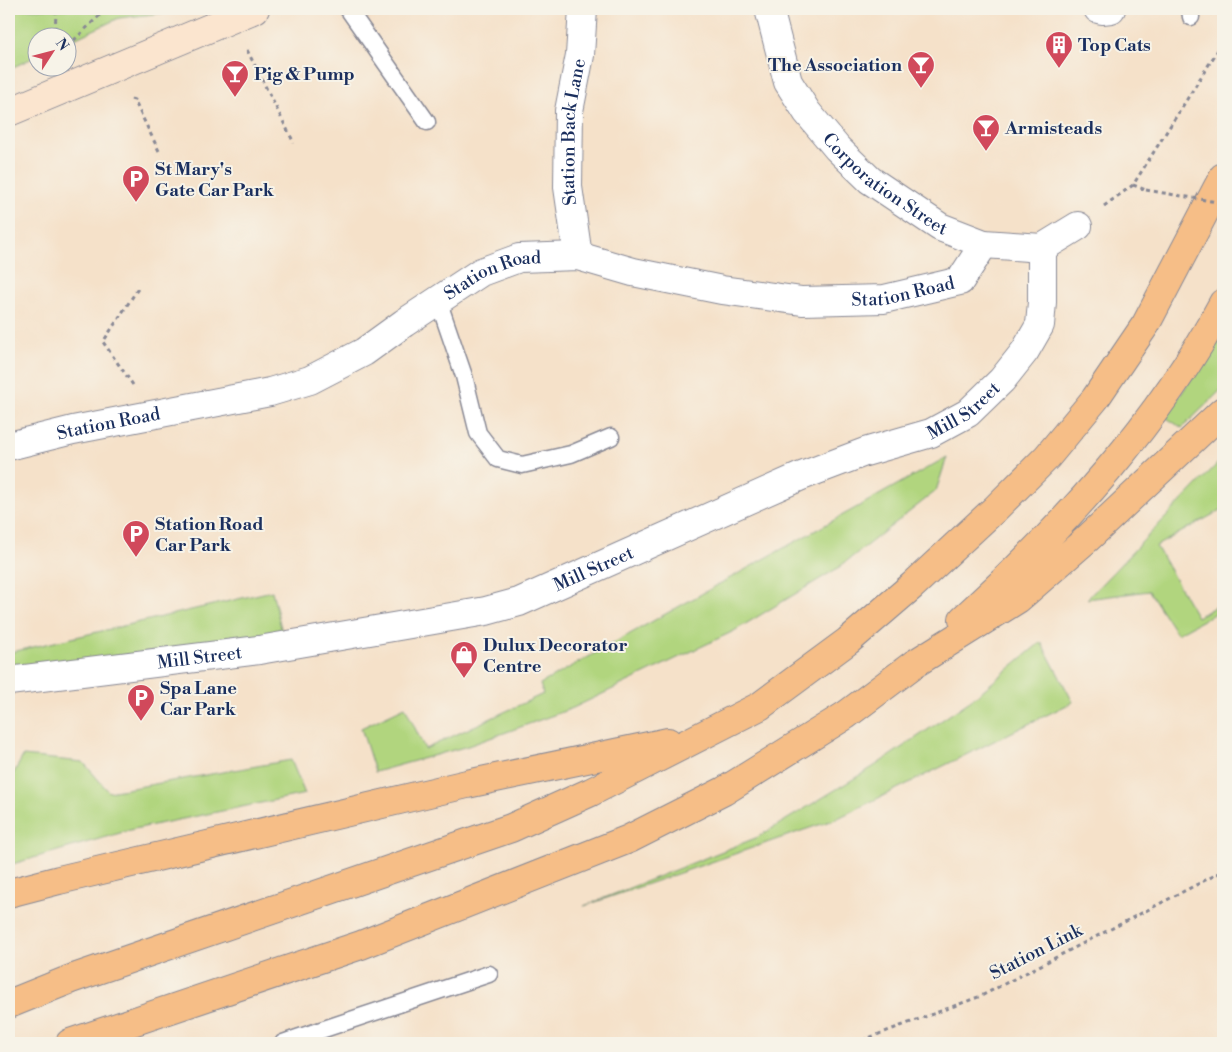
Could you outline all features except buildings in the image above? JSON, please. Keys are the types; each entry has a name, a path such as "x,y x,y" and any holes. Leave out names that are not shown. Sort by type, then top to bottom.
{"highway":[{"path":"9,1004 71,979 511,828 590,792 760,706 848,641 926,573 995,509 1047,457 1094,399 1146,324 1223,176"},
{"path":"914,664 1004,582 1056,528 1112,465 1158,406 1186,366 1223,303"},
{"path":"70,1043 361,945 629,839 724,791 846,715 914,664 1018,599 1087,539 1223,411"},
{"path":"9,893 69,877 467,784 703,735"}],"main road":[{"path":"9,112 244,14"}],"street":[{"name":"Station Back Lane","path":"578,256 568,187 569,111 580,55 583,9"},
{"name":"Corporation Street","path":"769,9 788,82 806,112 837,148 870,180 940,227 984,244 1042,248"},
{"path":"1098,9 1111,9"},
{"path":"1042,248 1078,226"},
{"name":"Station Road","path":"9,446 73,430 270,392 310,380 364,352 481,272 519,258 578,256 633,272 722,290 802,301 884,299 960,281 984,244"},
{"name":"Mill Street","path":"9,682 260,650 486,611 520,602 799,477 865,452 931,433 968,413 1002,380 1025,351 1040,324 1042,248"}],"lane":[{"path":"348,9 426,122"},
{"path":"438,300 464,376 478,433 498,459 522,466 571,454 611,437"},
{"path":"283,1043 302,1040 489,974"}],"path":[{"path":"55,28 56,9"},
{"path":"78,36 106,9"},
{"path":"244,14 266,91 294,143"},
{"path":"1223,42 1132,184 1146,190 1223,203"},
{"path":"125,98 134,100 159,151"},
{"path":"138,287 103,342 153,414"},
{"name":"Station Link","path":"855,1043 981,996 1223,870"}],"green space":[{"path":"9,9 198,9 119,18 78,37 78,28 28,28 28,60 9,69"},
{"path":"1223,333 1223,388 1182,428 1165,417"},
{"path":"947,457 936,491 838,568 734,631 573,708 468,746 375,772 361,728 405,707 425,749 543,694 540,684"},
{"path":"1223,458 1223,509 1156,546 1197,617 1223,602 1223,609 1177,634 1149,591 1087,599"},
{"path":"272,591 282,632 34,669 9,669 9,639 12,652"},
{"path":"1041,642 1073,702 836,819 584,906 758,837 873,767 970,701"},
{"path":"23,756 83,762 109,792 291,760 305,794 134,829 9,865 9,782"}],"place":[{"name":"Top Cats","path":"1059,69"},
{"name":"The Association","path":"921,89"},
{"name":"Pig & Pump","path":"235,98"},
{"name":"Armisteads","path":"986,152"},
{"name":"St Mary's Gate Car Park","path":"136,203"},
{"name":"Station Road Car Park","path":"136,558"},
{"name":"Dulux Decorator Centre","path":"464,679"},
{"name":"Spa Lane Car Park","path":"141,722"}]}
